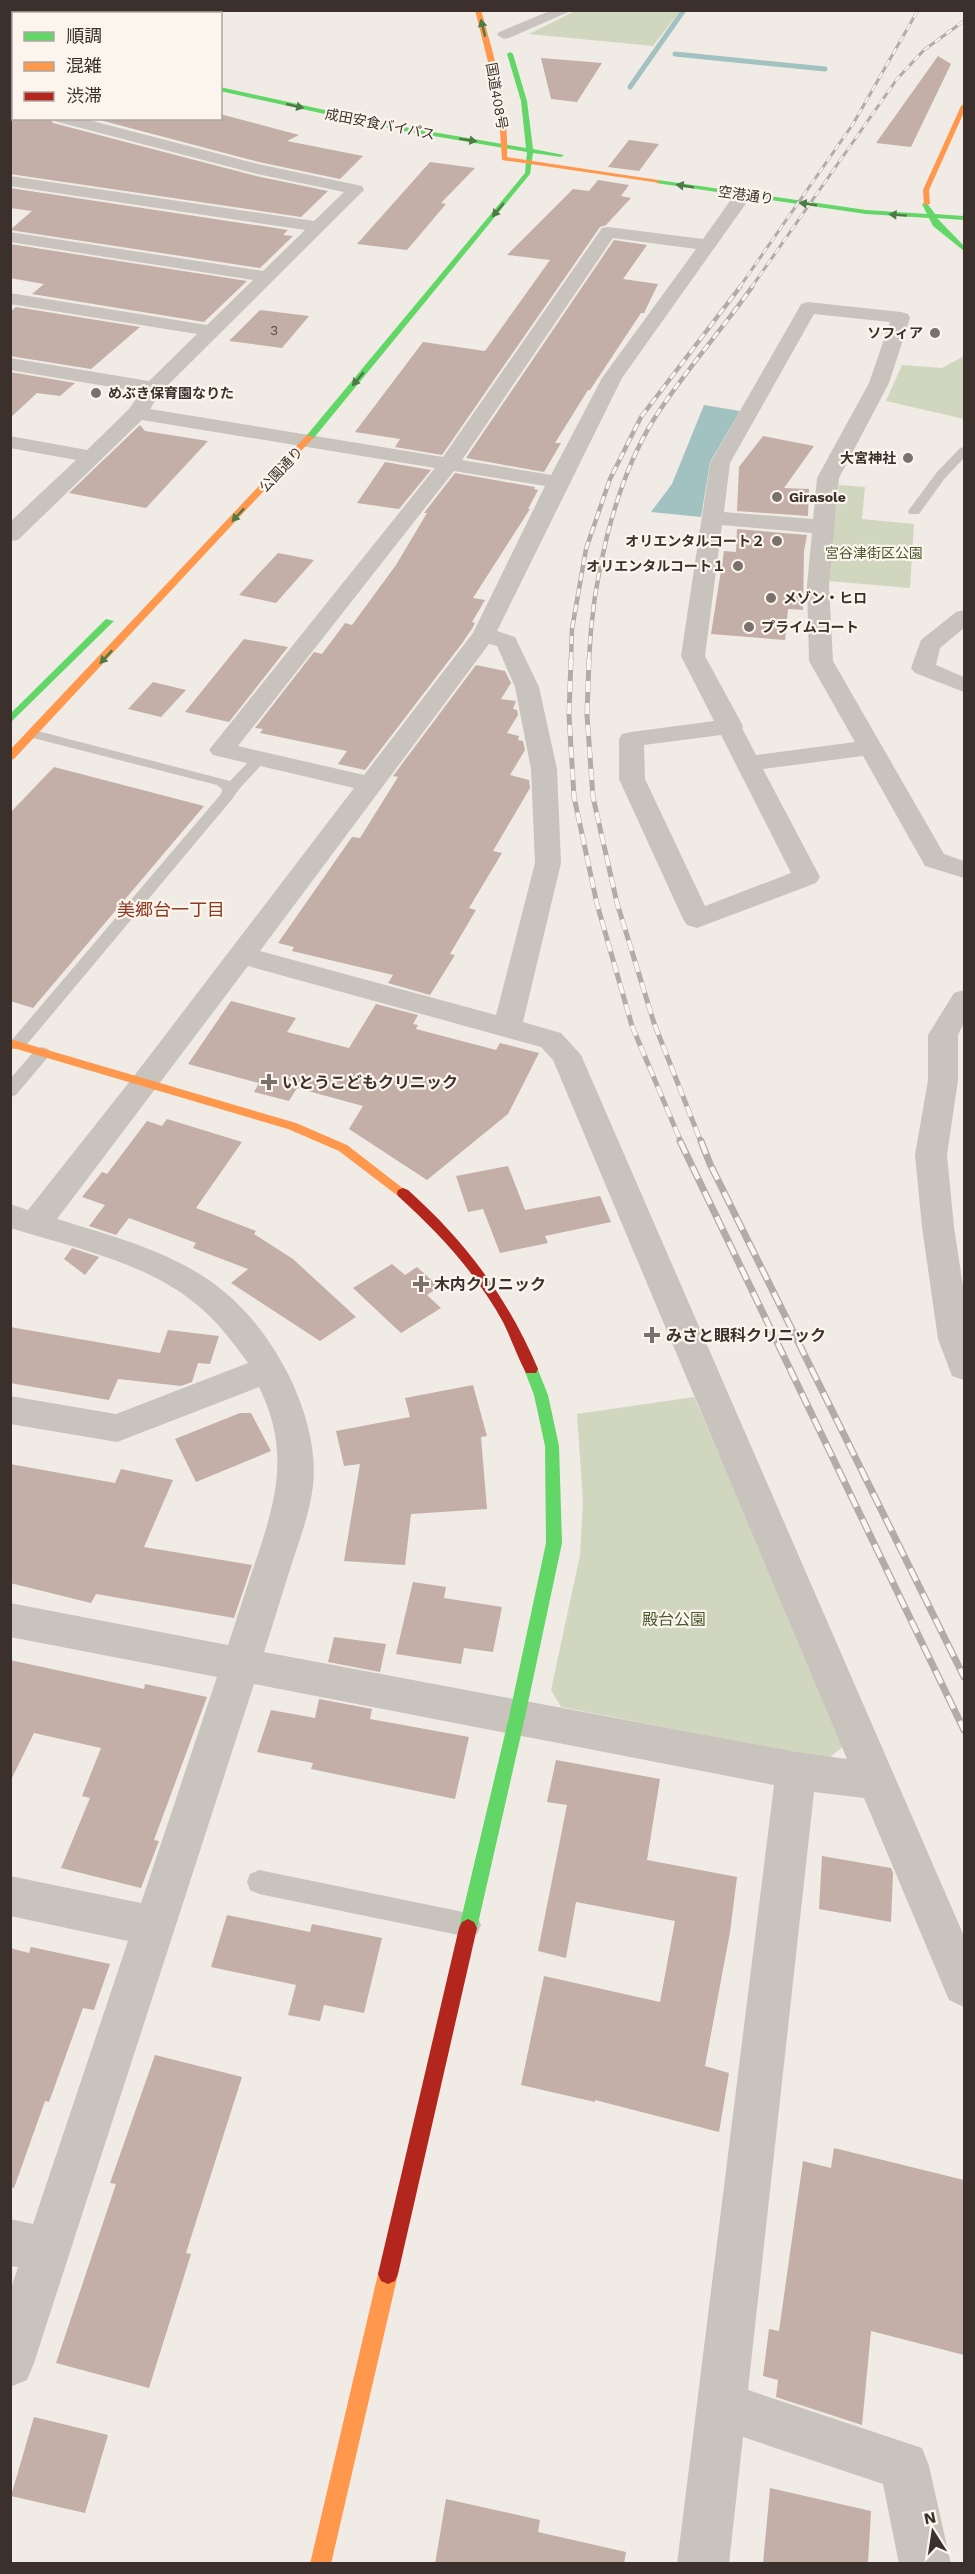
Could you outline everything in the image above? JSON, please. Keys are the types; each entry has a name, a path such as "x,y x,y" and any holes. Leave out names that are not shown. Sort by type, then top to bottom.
{"main road":[{"name":"国道408号","path":"478,10 496,83 504,158"},
{"name":"国道408号","path":"501,19 517,73 529,132 529,157"},
{"name":"成田安食バイパス","path":"222,89 376,124 504,158"},
{"name":"成田安食バイパス","path":"222,100 340,129 504,158 529,157"},
{"path":"964,106 961,121 926,190 928,211 943,233 964,249"},
{"name":"空港通り","path":"529,157 743,195 866,212 928,211 964,205"},
{"name":"空港通り","path":"529,157 837,197 964,218"},
{"name":"公園通り","path":"10,758 307,441 528,173 529,157"},
{"path":"10,720 117,614"},
{"path":"14,1044 292,1126 343,1148 388,1180 429,1215 463,1253 492,1292 526,1356 541,1395 552,1446 554,1543 517,1717 320,2564"}],"street":[{"path":"504,35 566,10"},
{"path":"13,529 137,413 153,388 356,190 257,169 68,120"},
{"path":"10,181 318,227"},
{"path":"10,2363 29,2246 154,1926 241,1665 287,1518 297,1475 285,1405 268,1369 241,1325 217,1301 188,1280 148,1260 23,1220 145,1083 484,634 612,378 743,195"},
{"path":"369,784 222,750 449,464 608,232 708,244"},
{"path":"10,237 267,277"},
{"path":"10,298 212,331"},
{"path":"731,726 631,739 632,779 697,919 806,877 731,726 693,656 720,463 808,308 901,318 879,383 828,478 818,585 821,661 934,860 964,870"},
{"path":"10,364 153,388"},
{"path":"137,413 558,482"},
{"path":"10,442 92,457"},
{"path":"714,518 825,527"},
{"path":"964,617 929,645 923,668 964,685"},
{"path":"484,634 507,642 527,687 544,769 548,863 507,1028"},
{"path":"749,763 870,748"},
{"path":"240,955 551,1040 566,1055 964,1985"},
{"path":"964,1000 944,1035 943,1080 931,1155 938,1227 953,1328 964,1366"},
{"path":"10,1410 117,1428 268,1369"},
{"path":"10,1620 796,1771 878,1781"},
{"path":"703,2564 796,1771"},
{"path":"10,1896 154,1926"},
{"path":"720,2405 904,2466 925,2564"}],"lane":[{"path":"914,511 941,475 964,451"},
{"path":"34,734 222,782 230,787"},
{"path":"14,1044 228,795 230,787 239,782 259,759"},
{"path":"10,1091 42,1053"},
{"path":"260,1882 468,1925"}],"green space":[{"path":"575,11 680,11 653,46 529,34"},
{"path":"964,356 964,419 886,401 902,365 942,368"},
{"name":"宮谷津街区公園","path":"839,485 865,487 862,519 914,524 910,588 828,581"},
{"name":"殿台公園","path":"694,1397 845,1745 828,1759 561,1707 551,1690 580,1555 583,1501 577,1414"}],"water":[{"path":"704,405 740,411 710,462 701,517 651,512 672,484"}],"building":[{"path":"938,56 951,64 911,147 876,143"},
{"path":"541,58 602,63 577,102 551,99"},
{"path":"222,115 299,135 287,141 363,156 340,179 259,162 100,120 222,120"},
{"path":"10,118 12,120 51,120 53,123 256,176 328,191 301,217 10,174"},
{"path":"629,140 659,144 639,171 608,167"},
{"path":"430,162 475,168 441,203 446,204 407,250 357,244"},
{"path":"598,180 629,185 621,196 631,198 606,225 600,227 442,455 395,447 400,439 355,432 423,342 485,351 550,260 507,255 573,189 589,191"},
{"path":"10,188 288,230 283,235 293,236 260,268 10,230 32,211 10,208"},
{"path":"614,240 647,245 623,279 658,284 644,313 641,313 588,390 555,443 561,443 544,472 466,458"},
{"path":"10,244 247,281 204,322 32,294 44,284 10,278"},
{"path":"16,307 140,327 91,369 10,356 10,312"},
{"path":"260,310 309,316 282,348 229,341"},
{"path":"10,372 75,383 60,396 37,393 10,418"},
{"path":"140,425 145,431 208,441 146,508 69,493"},
{"path":"763,436 814,446 784,488 809,489 808,516 737,511 739,467"},
{"path":"385,462 431,470 399,509 357,503"},
{"path":"455,473 535,487 534,489 538,490 528,509 530,509 473,598 485,600 472,622 475,623 473,627 463,642 365,770 338,764 347,751 260,733 263,729 255,728 314,652 322,654 345,623 352,625 396,565 427,513 424,513"},
{"path":"737,529 807,535 804,551 803,610 788,609 785,640 711,634 724,551 736,552"},
{"path":"278,553 314,560 276,603 239,595"},
{"path":"244,639 288,647 229,722 185,712"},
{"path":"476,665 505,671 511,683 501,699 516,701 513,709 517,710 518,715 507,733 519,736 518,740 523,741 525,750 510,775 529,780 530,788 493,851 502,853 469,908 476,910 450,954 455,955 430,995 388,983 393,975 292,951 294,947 278,943 352,837 360,838 398,777 393,776"},
{"path":"153,682 186,690 161,717 128,709"},
{"path":"54,767 204,806 33,1008 10,1001 10,813"},
{"path":"231,1001 296,1018 287,1032 349,1048 376,1004 418,1015 413,1024 418,1025 416,1029 496,1050 500,1043 539,1053 508,1114 427,1180 349,1129 363,1106 297,1088 289,1101 254,1092 259,1083 188,1064"},
{"path":"167,1119 242,1142 196,1208 256,1231 254,1234 293,1259 356,1317 320,1341 231,1283 248,1269 193,1248 196,1243 129,1218 116,1235 89,1226 105,1205 82,1197 102,1172 107,1174 147,1121 162,1126"},
{"path":"508,1166 525,1210 600,1196 611,1222 545,1236 548,1243 500,1253 483,1209 468,1212 456,1176"},
{"path":"72,1248 99,1257 85,1275 64,1259"},
{"path":"392,1264 405,1275 417,1267 439,1287 427,1295 441,1308 401,1333 353,1288"},
{"path":"10,1327 160,1353 168,1330 219,1336 210,1364 198,1363 192,1382 181,1386 118,1379 109,1400 10,1383"},
{"path":"473,1385 487,1436 481,1437 487,1509 411,1514 405,1565 344,1561 360,1464 344,1466 336,1431 410,1417 405,1398"},
{"path":"240,1413 251,1413 271,1451 196,1482 175,1439"},
{"path":"10,1464 115,1483 121,1469 173,1480 144,1547 252,1565 234,1618 96,1594 91,1603 10,1583"},
{"path":"413,1582 446,1587 444,1598 502,1607 493,1652 464,1648 461,1664 396,1654"},
{"path":"334,1637 386,1644 380,1672 328,1662"},
{"path":"10,1660 144,1689 145,1684 207,1697 154,1840 159,1841 141,1888 61,1868 90,1798 82,1796 101,1748 34,1733 10,1782"},
{"path":"319,1699 372,1709 370,1719 469,1737 455,1799 311,1769 313,1763 257,1752 271,1710 315,1718"},
{"path":"556,1760 660,1779 647,1860 737,1877 730,1932 705,2066 729,2073 719,2132 595,2100 595,2102 521,2085 544,1976 660,2002 675,1921 576,1902 566,1958 538,1951 567,1805 547,1802"},
{"path":"822,1856 891,1868 893,1873 891,1922 819,1909"},
{"path":"227,1915 310,1932 312,1924 382,1938 364,2013 324,2005 320,2021 288,2015 296,1985 211,1967"},
{"path":"31,1947 110,1964 94,2010 83,2008 49,2102 45,2101 14,2188 10,2187 10,1948 29,1953"},
{"path":"155,2055 242,2077 186,2253 191,2254 149,2388 56,2363 116,2184 110,2183"},
{"path":"834,2148 964,2180 964,2355 871,2331 862,2425 776,2397 778,2380 763,2376 769,2329 779,2331 803,2161 831,2168"},
{"path":"34,2417 108,2435 85,2513 11,2496"},
{"path":"770,2488 871,2511 868,2564 763,2564"},
{"path":"446,2499 540,2520 538,2532 626,2552 624,2564 435,2564"}],"waterway":[{"path":"630,87 684,10"},
{"path":"675,54 825,69"}],"railway":[{"path":"739,288 853,124 918,10"},
{"path":"751,288 897,79 924,50 964,21"},
{"path":"571,660 572,629 586,549 610,479 641,417 740,287"},
{"path":"589,660 600,567 607,535 627,474 640,445 665,402 752,287"},
{"path":"571,659 569,715 574,797 597,904 632,1026 681,1142"},
{"path":"589,659 587,715 593,797 617,903 654,1023 701,1142"},
{"path":"680,1141 964,1730"},
{"path":"701,1141 710,1164 964,1677"}],"traffic: fast":[{"path":"510,54 524,101 530,151 561,155"},
{"path":"222,89 398,128 530,151 529,162"},
{"path":"310,437 528,173 529,162"},
{"path":"658,182 866,212 964,218"},
{"path":"926,204 936,224 964,249"},
{"path":"10,720 109,621"},
{"path":"468,1928 517,1717 554,1543 552,1446 541,1395 531,1369"}],"traffic: slow":[{"path":"478,10 501,102 505,140 504,159 658,182"},
{"path":"926,204 926,190 964,106"},
{"path":"10,757 310,437"},
{"path":"10,1043 292,1126 343,1148 403,1193"},
{"path":"320,2564 388,2274"}],"traffic: jam":[{"path":"403,1193 443,1231 478,1273 508,1319 531,1369"},
{"path":"388,2274 468,1928"}],"place":[{"name":"ソフィア","path":"935,333"},
{"name":"めぶき保育園なりた","path":"96,393"},
{"name":"大宮神社","path":"908,458"},
{"name":"Girasole","path":"777,497"},
{"name":"オリエンタルコート２","path":"777,541"},
{"name":"オリエンタルコート１","path":"738,566"},
{"name":"メゾン・ヒロ","path":"771,598"},
{"name":"プライムコート","path":"749,627"},
{"name":"いとうこどもクリニック","path":"269,1082"},
{"name":"木内クリニック","path":"421,1284"},
{"name":"みさと眼科クリニック","path":"652,1335"}],"district":[{"name":"美郷台一丁目","path":"171,910"}]}
